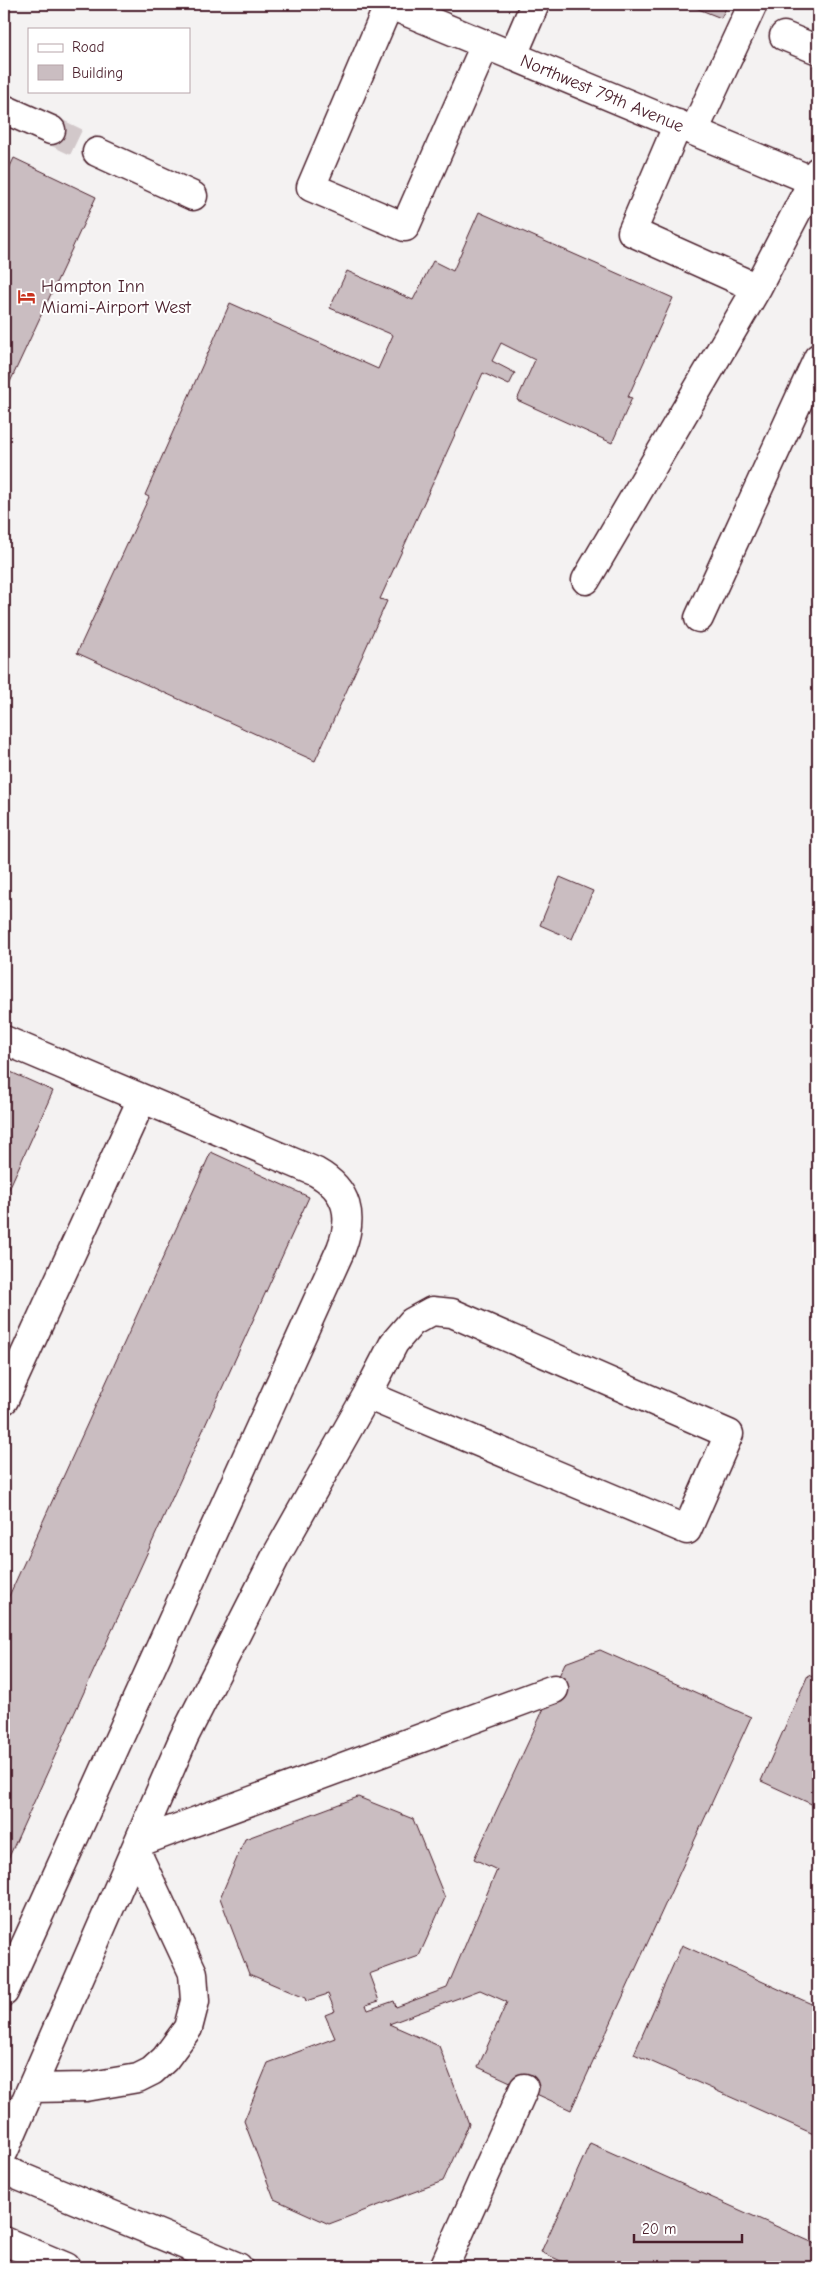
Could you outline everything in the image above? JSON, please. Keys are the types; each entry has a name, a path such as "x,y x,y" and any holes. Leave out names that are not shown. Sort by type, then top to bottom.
{"main road":[{"path":"389,4 311,187 405,227 485,44"},
{"name":"Northwest 79th Avenue","path":"389,4 686,128 817,178"},
{"path":"513,55 535,4"},
{"path":"753,4 632,232 757,288"},
{"path":"784,36 818,50"},
{"path":"4,108 51,130"},
{"path":"97,152 192,196"},
{"path":"586,580 757,288 817,178"},
{"path":"699,618 818,358"},
{"path":"4,1040 325,1178 334,1185 347,1208 347,1234 4,1992"},
{"path":"4,1400 142,1099"},
{"path":"4,2151 184,1737 274,1558 368,1394 394,1343 412,1322 432,1312 452,1313 729,1434 687,1530 368,1394"},
{"path":"138,1846 554,1689"},
{"path":"32,2088 86,2087 138,2078 152,2071 165,2059 188,2028 195,2001 193,1973 138,1846"},
{"path":"444,2267 524,2088"},
{"path":"4,2170 238,2267"},
{"path":"4,2241 66,2267"}],"building":[{"path":"686,4 728,4 721,18"},
{"name":"Hampton Inn Miami-Airport West","path":"14,158 96,197 4,395 4,171 7,173"},
{"path":"479,212 673,298 628,397 632,398 612,443 517,400 535,360 501,343 492,361 515,373 509,385 483,373 380,599 387,601 315,761 77,653 149,497 145,495 230,303 378,369 393,335 330,308 347,271 413,300 433,261 453,271"},
{"path":"560,877 593,891 572,939 540,925"},
{"path":"4,1069 53,1091 4,1200"},
{"path":"211,1152 309,1197 4,1868 4,1607"},
{"path":"600,1650 751,1717 571,2110 478,2067 507,2002 480,1990 389,2024 439,2046 469,2124 443,2181 329,2224 274,2199 244,2121 268,2063 335,2038 325,2015 335,2011 328,1994 306,2001 305,1998 249,1974 220,1898 245,1839 358,1797 413,1819 445,1898 419,1956 369,1974 379,2001 366,2005 368,2010 394,2001 396,2007 447,1988 497,1870 474,1859 565,1663"},
{"path":"808,1675 818,1679 818,1807 761,1781"},
{"path":"682,1945 818,2007 818,2136 634,2054"},
{"path":"590,2143 818,2245 818,2267 574,2267 541,2252"}],"tunnel":[{"path":"51,130 97,152"}],"place":[{"name":"Hampton Inn Miami-Airport West","path":"27,296"}]}
